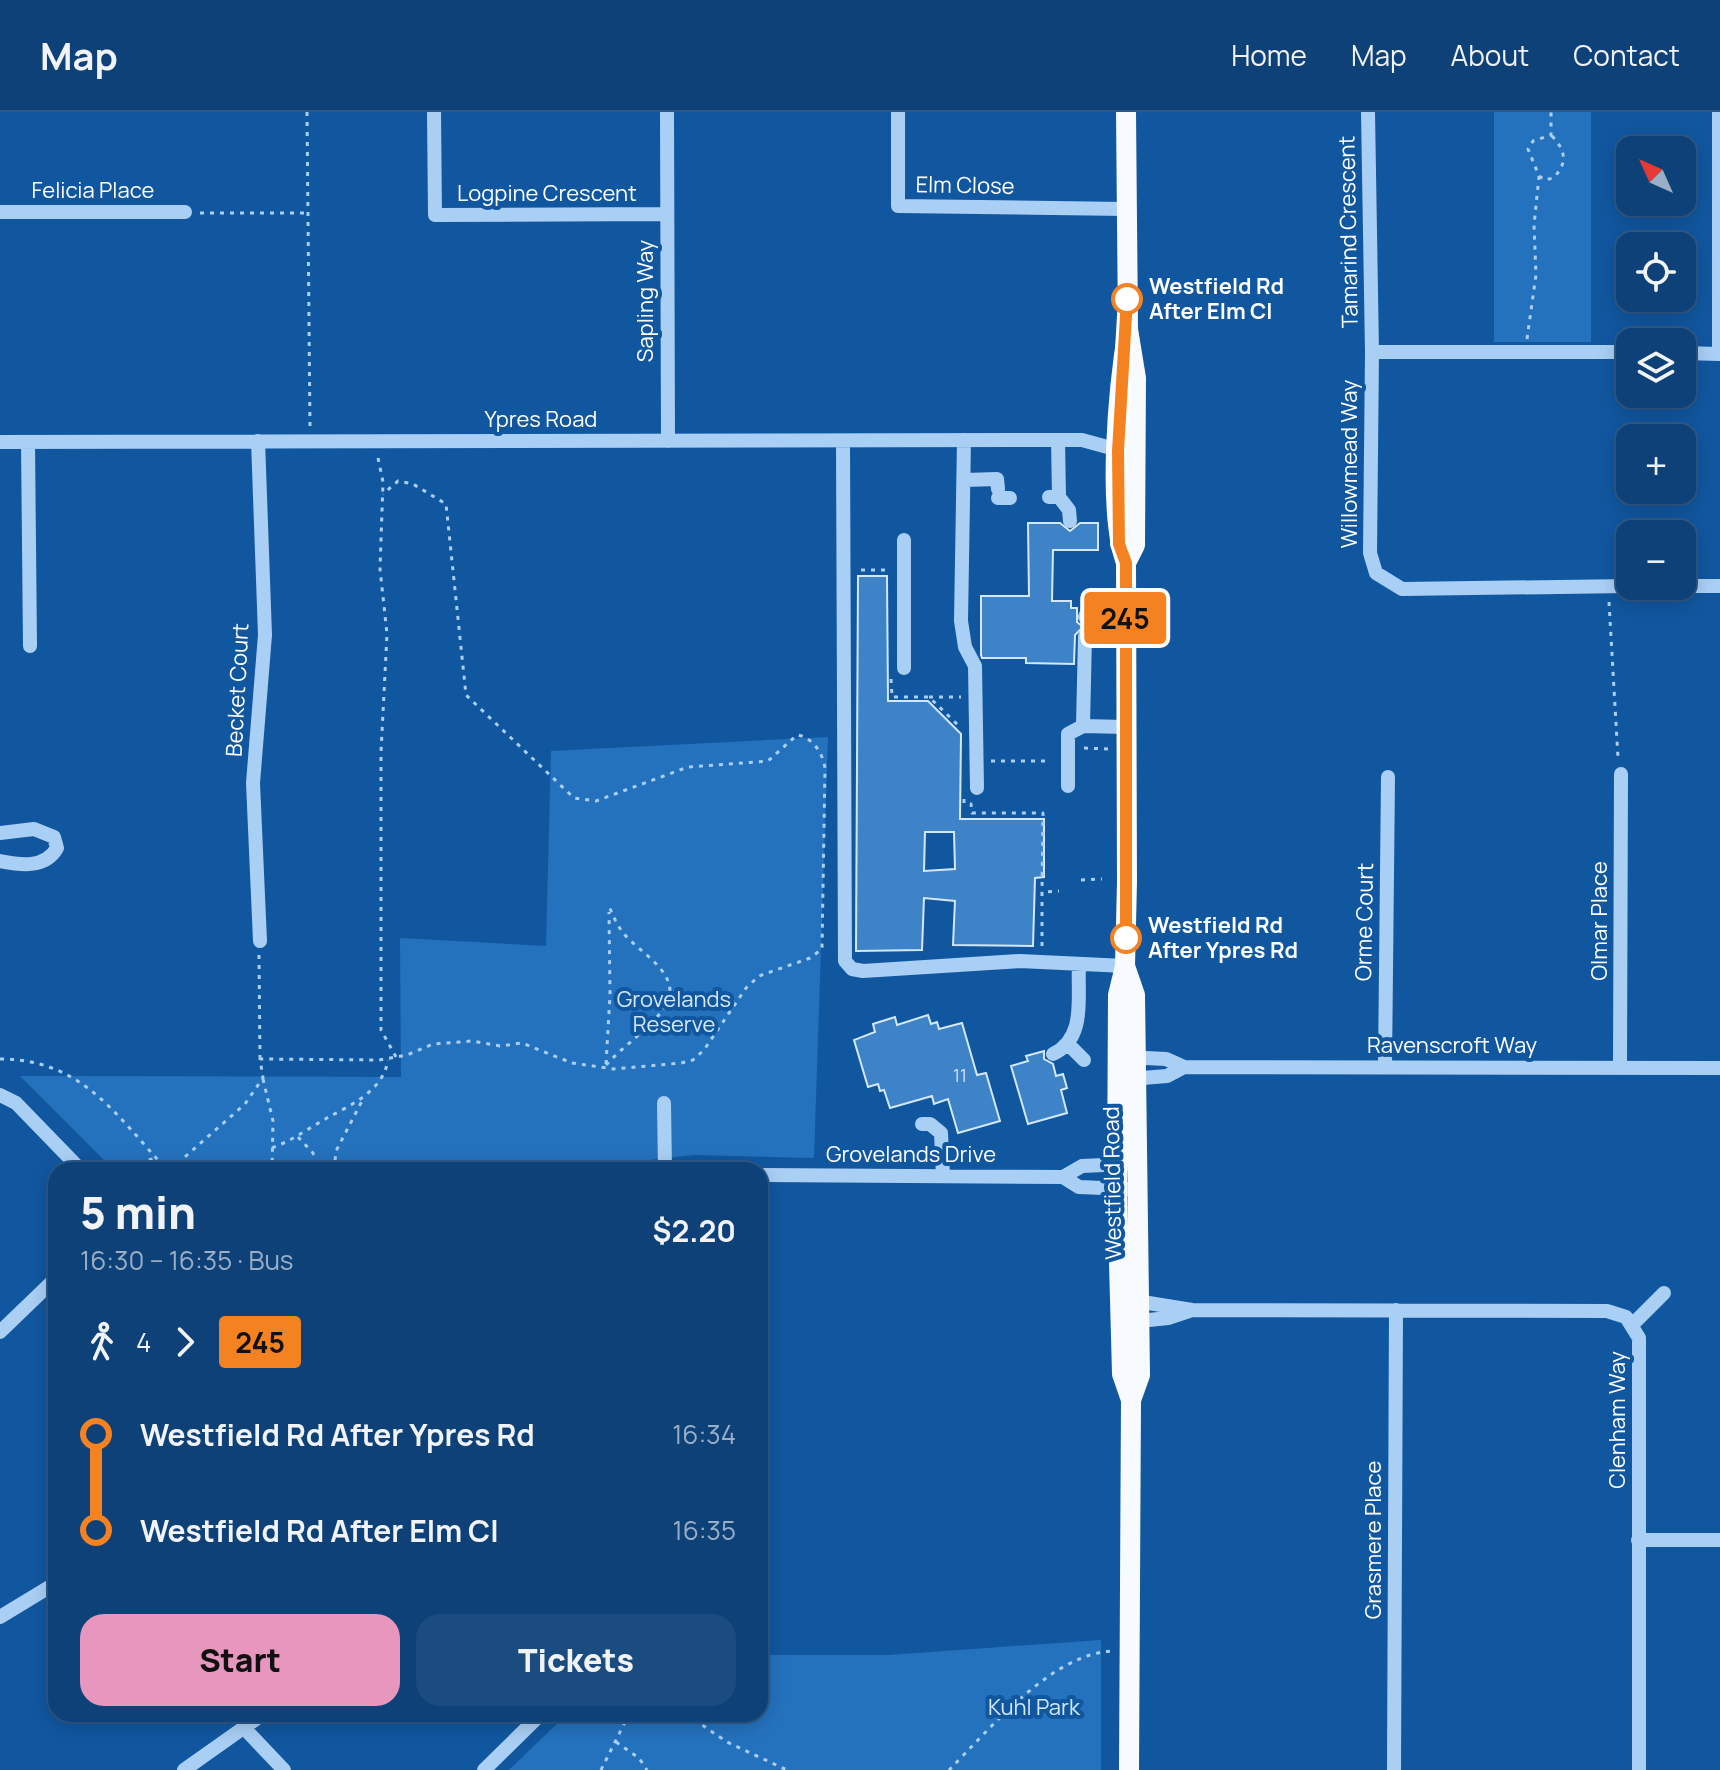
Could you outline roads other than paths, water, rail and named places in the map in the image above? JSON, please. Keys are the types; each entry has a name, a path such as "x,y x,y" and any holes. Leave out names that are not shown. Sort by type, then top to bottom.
{"main road":[{"name":"Westfield Road","path":"1126,112 1128,329 1136,378 1126,427 1135,545 1126,563 1125,599 1125,966 1135,995 1126,1057 1126,1189 1130,1322 1140,1375 1131,1400 1129,1770"}],"street":[{"name":"Logpine Crescent","path":"434,112 435,215 666,214"},
{"name":"Sapling Way","path":"667,112 668,441"},
{"name":"Elm Close","path":"898,112 898,206 1126,209"},
{"name":"Tamarind Crescent","path":"1368,112 1372,352"},
{"path":"1696,353 1719,354 1719,112"},
{"name":"Felicia Place","path":"0,212 185,212"},
{"name":"Willowmead Way","path":"1616,352 1372,352 1370,553 1379,577 1402,589 1616,586"},
{"name":"Ypres Road","path":"1082,440 1126,427"},
{"path":"964,440 961,621 965,647 975,666 971,789"},
{"path":"1058,440 1054,497 1069,510 1070,521"},
{"name":"Ypres Road","path":"0,442 1082,440 1126,451"},
{"name":"Becket Court","path":"258,441 265,635 253,783 260,941"},
{"path":"843,441 845,961 852,969 863,971 1020,961 1125,966"},
{"path":"28,442 30,646"},
{"path":"965,480 997,479 1002,495"},
{"path":"898,666 904,540"},
{"path":"1696,586 1720,586"},
{"path":"1085,617 1092,600 1125,599"},
{"path":"1083,726 1085,636"},
{"path":"1068,786 1068,734 1083,726 1125,727"},
{"name":"Olmar Place","path":"1620,1068 1621,774"},
{"name":"Orme Court","path":"1385,1066 1388,777"},
{"path":"0,833 41,830 54,837 57,848 51,857 37,863 0,861"},
{"path":"1053,1054 1068,1044 1077,1024 1079,965"},
{"path":"1068,1044 1084,1060"},
{"name":"Ravenscroft Way","path":"1126,1057 1166,1059 1184,1067 1720,1068"},
{"name":"Ravenscroft Way","path":"1126,1080 1167,1076 1184,1067"},
{"path":"0,1095 16,1103 73,1162"},
{"path":"664,1103 665,1162"},
{"path":"922,1124 930,1124 941,1133 943,1176"},
{"name":"Grovelands Drive","path":"768,1175 1063,1177 1082,1166 1126,1164"},
{"name":"Grovelands Drive","path":"1063,1177 1079,1187 1126,1189"},
{"path":"0,1332 48,1286"},
{"path":"1633,1324 1664,1293"},
{"name":"Clenham Way","path":"1130,1300 1192,1310 1607,1311 1623,1315 1633,1324 1639,1338 1639,1770"},
{"name":"Clenham Way","path":"1130,1322 1168,1318 1192,1310"},
{"name":"Grasmere Place","path":"1394,1770 1396,1310"},
{"path":"1638,1540 1720,1540"},
{"path":"0,1617 48,1588"},
{"path":"184,1770 252,1722"},
{"path":"484,1770 533,1722"},
{"path":"244,1728 284,1770"}],"place":[{"name":"Westfield Rd After Elm Cl","path":"1127,299"},
{"name":"Westfield Rd After Ypres Rd","path":"1126,938"}],"park label":[{"name":"Grovelands Reserve","path":"674,1012"},
{"name":"Kuhl Park","path":"1034,1707"}]}
